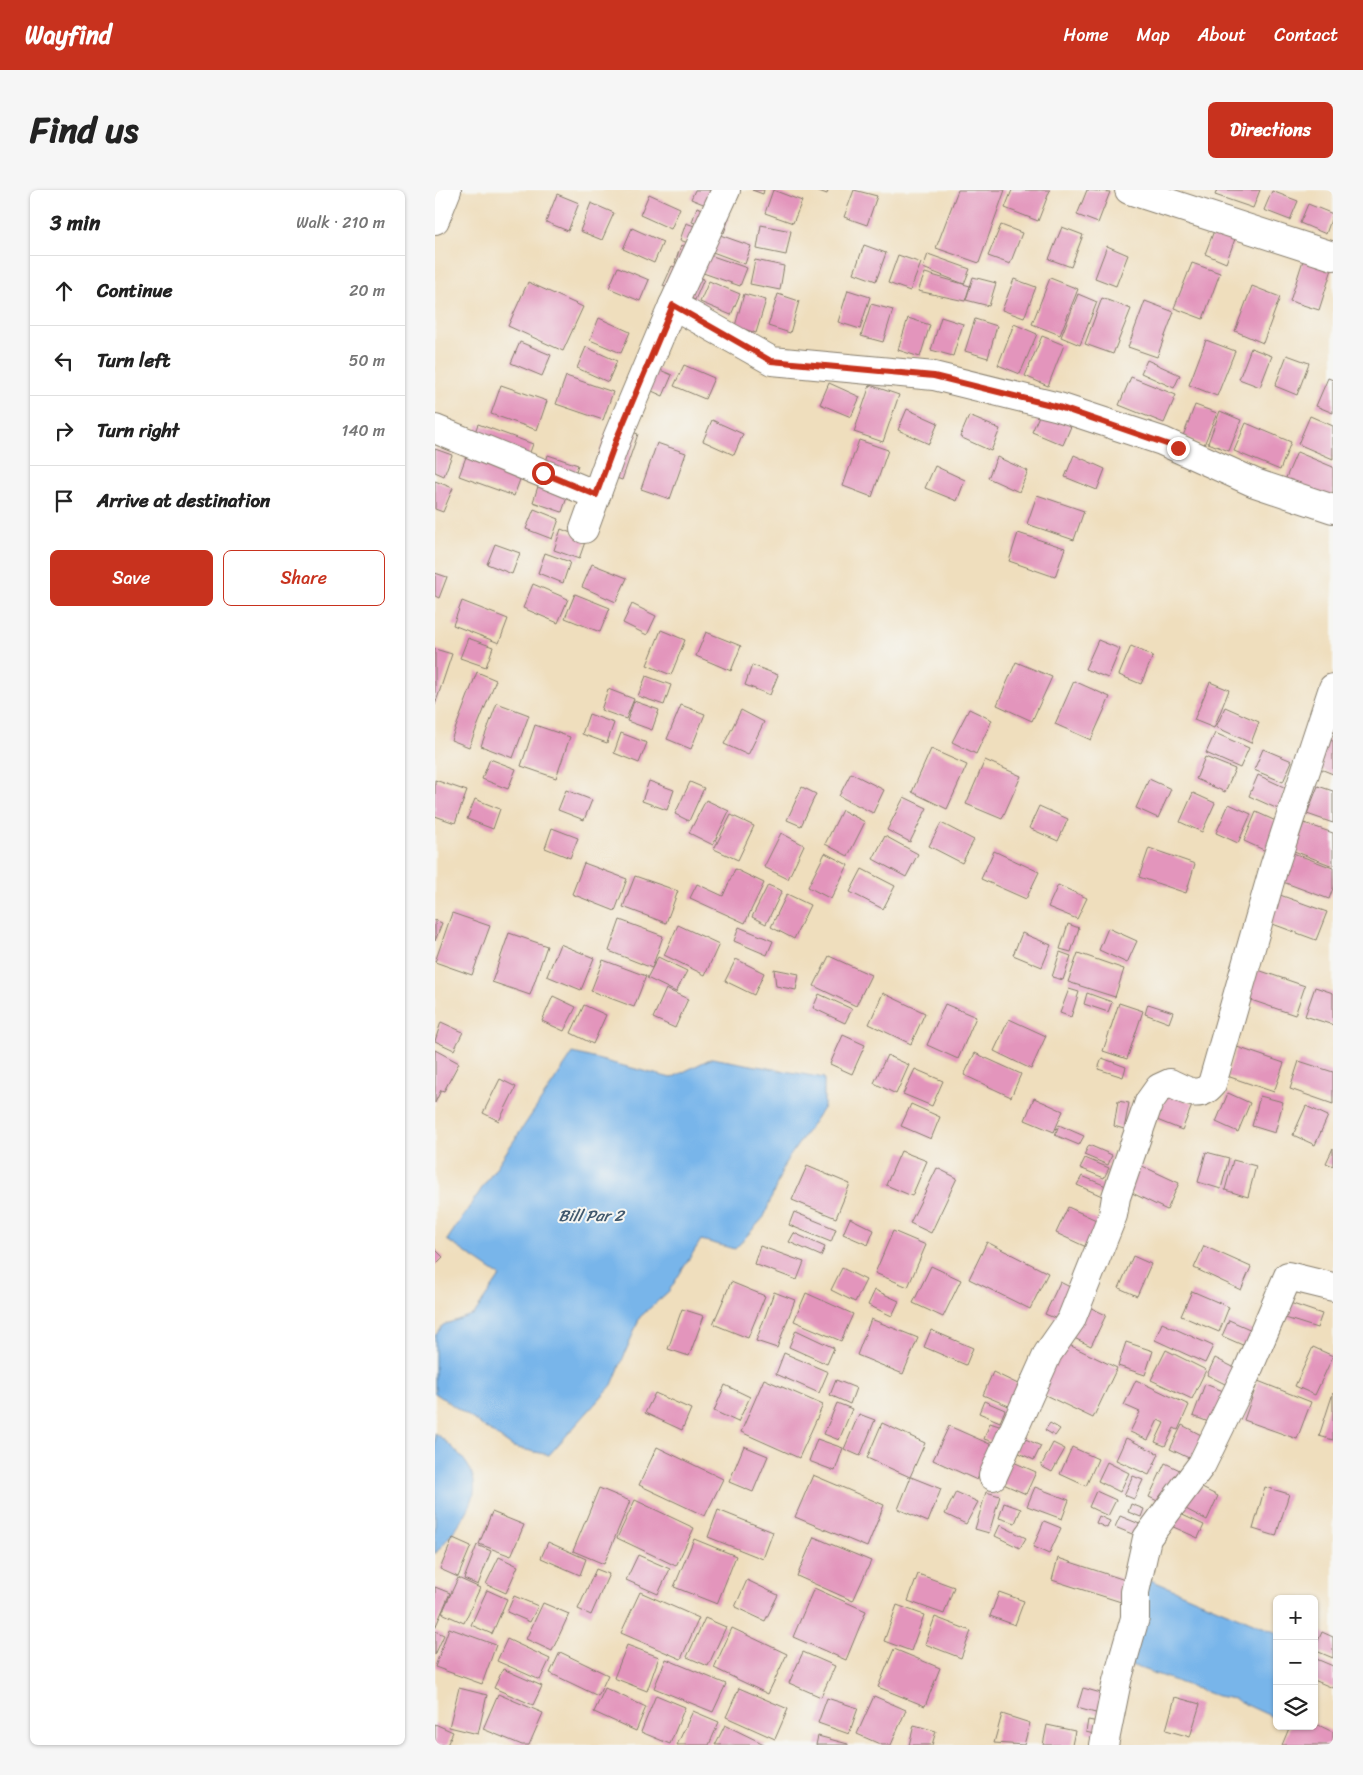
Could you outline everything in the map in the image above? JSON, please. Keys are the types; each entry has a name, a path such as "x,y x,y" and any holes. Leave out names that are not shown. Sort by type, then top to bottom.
{"street":[{"path":"435,220 447,190"},
{"path":"583,529 617,438 673,305 726,190"},
{"path":"1129,190 1333,256"},
{"path":"673,305 771,361 934,376 1059,407 1162,442 1255,483 1333,509"},
{"path":"435,429 596,495"},
{"path":"993,1476 1048,1353 1071,1320 1113,1215 1116,1197 1149,1102 1159,1088 1170,1083 1197,1094 1206,1092 1212,1084 1274,867 1333,688"},
{"path":"1104,1745 1117,1680 1135,1618 1135,1592 1147,1538 1202,1464 1247,1372 1288,1276 1333,1288"}],"water":[{"name":"Bill Par 2","path":"573,1053 671,1078 712,1058 824,1078 824,1107 785,1163 764,1217 735,1249 701,1240 669,1291 640,1317 612,1385 549,1455 513,1447 435,1393 435,1336 443,1325 474,1314 500,1276 447,1240"},
{"path":"435,1433 455,1449 467,1464 473,1478 474,1492 470,1506 450,1536 435,1554"},
{"path":"1146,1578 1273,1631 1273,1717 1234,1699 1217,1696 1131,1665"}],"building":[{"path":"695,190 721,190 713,208 691,199"},
{"path":"752,190 764,190 763,194"},
{"path":"773,190 802,201 793,223 765,213"},
{"path":"816,190 828,190 827,194"},
{"path":"854,190 877,196 867,225 844,217"},
{"path":"958,190 1005,190 979,263 936,248"},
{"path":"1012,190 1050,190 1038,221 1005,208"},
{"path":"1087,190 1110,192 1098,223 1077,215"},
{"path":"1217,190 1260,190 1253,208 1215,195"},
{"path":"1272,191 1298,201 1290,220 1264,210"},
{"path":"557,194 579,203 568,231 546,222"},
{"path":"649,194 680,208 671,229 640,215"},
{"path":"591,203 614,213 602,240 580,231"},
{"path":"1308,204 1333,214 1326,234 1300,223"},
{"path":"697,207 729,218 724,233 692,222"},
{"path":"686,223 751,246 745,264 680,240"},
{"path":"1217,223 1238,231 1226,263 1205,254"},
{"path":"761,225 791,231 786,255 757,249"},
{"path":"1001,225 1022,233 1010,264 988,256"},
{"path":"1062,227 1083,235 1071,267 1049,259"},
{"path":"632,228 663,242 654,263 623,249"},
{"path":"681,245 747,268 740,286 675,263"},
{"path":"864,245 886,253 876,281 854,273"},
{"path":"1107,246 1128,255 1116,286 1095,278"},
{"path":"928,254 970,269 964,284 923,268"},
{"path":"1305,254 1333,266 1319,310 1290,301"},
{"path":"898,255 921,263 910,291 888,283"},
{"path":"755,260 784,266 780,290 750,284"},
{"path":"1192,263 1220,273 1203,319 1174,308"},
{"path":"672,266 704,279 695,300 663,286"},
{"path":"618,267 649,280 640,301 609,288"},
{"path":"925,273 970,286 965,301 918,291"},
{"path":"973,277 996,283 989,306 966,300"},
{"path":"1050,278 1078,289 1060,335 1032,324"},
{"path":"1014,279 1036,287 1024,318 1002,310"},
{"path":"709,281 740,294 731,315 700,302"},
{"path":"528,282 583,307 563,351 508,326"},
{"path":"1252,286 1280,297 1263,343 1235,331"},
{"path":"848,290 870,297 860,329 838,322"},
{"path":"744,294 766,300 756,333 735,326"},
{"path":"778,294 799,301 790,333 768,326"},
{"path":"1078,294 1097,302 1080,345 1061,337"},
{"path":"1102,298 1131,309 1113,354 1085,344"},
{"path":"1145,301 1174,312 1157,357 1128,347"},
{"path":"871,304 893,310 883,342 861,336"},
{"path":"941,317 963,324 953,356 931,350"},
{"path":"599,318 630,332 621,353 590,340"},
{"path":"908,318 930,325 920,357 898,350"},
{"path":"975,319 997,326 988,358 965,351"},
{"path":"1014,324 1037,334 1020,374 998,365"},
{"path":"1042,336 1064,345 1048,386 1025,376"},
{"path":"1206,340 1235,351 1217,396 1189,385"},
{"path":"520,342 551,355 542,376 511,363"},
{"path":"586,347 617,361 608,382 577,368"},
{"path":"1251,348 1272,356 1260,387 1239,379"},
{"path":"1287,355 1309,363 1297,395 1275,386"},
{"path":"1147,360 1180,375 1174,388 1141,373"},
{"path":"641,362 672,375 663,396 632,382"},
{"path":"684,365 714,378 705,399 674,386"},
{"path":"566,376 613,392 603,420 556,404"},
{"path":"1131,377 1176,395 1164,423 1119,405"},
{"path":"1328,378 1333,380 1333,413 1316,406"},
{"path":"829,383 860,397 851,417 820,404"},
{"path":"501,385 547,401 537,430 491,414"},
{"path":"870,385 899,395 883,442 854,432"},
{"path":"1195,405 1217,413 1204,445 1183,436"},
{"path":"907,409 938,423 929,444 898,430"},
{"path":"1041,411 1072,424 1063,445 1032,432"},
{"path":"1220,411 1241,420 1229,451 1208,443"},
{"path":"969,416 1000,429 991,451 960,437"},
{"path":"1310,416 1333,426 1333,459 1298,444"},
{"path":"712,420 743,434 734,455 703,441"},
{"path":"1246,423 1291,442 1280,470 1234,451"},
{"path":"478,424 533,444 514,496 459,476"},
{"path":"610,424 638,434 622,480 593,470"},
{"path":"859,440 888,450 872,497 843,486"},
{"path":"657,443 686,453 670,499 641,489"},
{"path":"435,449 452,455 444,476 435,472"},
{"path":"1297,452 1333,467 1333,492 1330,498 1285,480"},
{"path":"548,455 578,465 562,512 533,502"},
{"path":"1074,455 1105,469 1097,490 1065,477"},
{"path":"997,457 1028,471 1019,492 988,478"},
{"path":"935,466 965,480 957,501 925,488"},
{"path":"435,481 453,488 443,512 435,509"},
{"path":"1037,495 1084,511 1074,540 1027,524"},
{"path":"534,509 559,519 552,539 526,529"},
{"path":"561,529 586,539 579,559 554,550"},
{"path":"1018,533 1065,548 1055,577 1009,561"},
{"path":"495,544 520,553 512,574 487,564"},
{"path":"545,553 570,562 563,583 538,573"},
{"path":"592,564 627,578 616,602 582,587"},
{"path":"435,573 447,577 439,598 435,596"},
{"path":"533,584 568,599 558,623 523,608"},
{"path":"575,594 610,608 600,632 565,618"},
{"path":"462,601 508,619 499,643 453,625"},
{"path":"632,604 656,616 647,635 623,623"},
{"path":"661,630 685,640 671,675 647,665"},
{"path":"706,632 741,646 731,671 696,656"},
{"path":"468,638 493,647 486,667 460,658"},
{"path":"1098,640 1120,649 1108,678 1085,669"},
{"path":"1131,646 1153,656 1141,684 1119,675"},
{"path":"435,649 452,654 435,705"},
{"path":"1016,662 1052,677 1032,721 997,705"},
{"path":"752,665 778,675 770,695 745,685"},
{"path":"477,672 496,680 469,747 451,740"},
{"path":"646,676 671,685 664,705 638,696"},
{"path":"1074,681 1110,697 1091,740 1055,724"},
{"path":"1210,682 1229,690 1214,728 1194,720"},
{"path":"608,689 634,699 626,719 601,710"},
{"path":"634,701 659,710 652,730 627,721"},
{"path":"497,703 529,715 513,758 481,746"},
{"path":"681,705 705,714 691,749 667,739"},
{"path":"1225,707 1259,722 1251,743 1216,727"},
{"path":"969,709 992,720 976,754 952,742"},
{"path":"741,710 764,722 748,755 724,744"},
{"path":"589,714 614,723 607,743 582,734"},
{"path":"535,725 570,737 556,778 521,766"},
{"path":"621,733 647,743 639,763 614,753"},
{"path":"1215,733 1249,748 1240,768 1206,753"},
{"path":"1323,738 1333,741 1333,774 1313,766"},
{"path":"931,749 967,765 947,809 912,792"},
{"path":"1263,749 1292,761 1283,782 1254,770"},
{"path":"1205,757 1235,769 1225,792 1196,779"},
{"path":"490,759 516,769 508,789 482,779"},
{"path":"985,760 1021,776 1002,819 966,804"},
{"path":"851,773 884,790 873,813 839,796"},
{"path":"1258,775 1286,788 1278,809 1249,796"},
{"path":"1149,779 1171,789 1158,818 1136,808"},
{"path":"435,780 467,791 455,823 435,816"},
{"path":"649,781 674,790 667,810 642,801"},
{"path":"690,782 704,788 689,821 675,814"},
{"path":"1318,786 1333,791 1333,823 1307,814"},
{"path":"802,787 816,794 801,826 787,820"},
{"path":"566,790 592,800 584,820 558,810"},
{"path":"1193,793 1215,803 1202,832 1180,822"},
{"path":"904,797 927,808 910,842 887,830"},
{"path":"475,799 500,809 493,829 467,819"},
{"path":"706,800 729,811 713,845 689,833"},
{"path":"1229,804 1251,814 1238,843 1216,833"},
{"path":"1039,806 1068,819 1058,841 1029,828"},
{"path":"842,810 865,822 848,856 825,844"},
{"path":"1256,812 1278,822 1266,851 1244,841"},
{"path":"731,815 754,826 738,860 714,849"},
{"path":"941,823 974,840 962,863 929,846"},
{"path":"1304,823 1333,833 1333,866 1294,851"},
{"path":"552,828 578,838 570,858 545,848"},
{"path":"781,833 804,845 788,879 764,867"},
{"path":"885,836 918,854 906,877 873,859"},
{"path":"1149,848 1195,864 1186,893 1139,877"},
{"path":"994,851 1039,872 1026,899 981,879"},
{"path":"825,853 848,865 831,899 808,887"},
{"path":"1293,853 1333,868 1333,888 1329,899 1283,882"},
{"path":"584,863 627,879 615,911 572,894"},
{"path":"735,869 764,883 745,923 690,898 697,884 723,896"},
{"path":"862,869 895,886 883,909 850,892"},
{"path":"635,876 678,891 666,923 623,907"},
{"path":"768,885 782,891 766,924 752,917"},
{"path":"1058,885 1087,898 1077,919 1048,907"},
{"path":"787,894 810,905 794,939 771,927"},
{"path":"1280,895 1327,912 1316,940 1270,923"},
{"path":"452,913 490,926 472,975 435,962"},
{"path":"435,920 442,923 435,941"},
{"path":"620,920 663,936 652,968 609,951"},
{"path":"1068,924 1079,928 1071,952 1060,949"},
{"path":"678,925 719,944 705,975 664,955"},
{"path":"739,927 773,941 767,955 734,941"},
{"path":"1108,928 1137,941 1127,963 1099,950"},
{"path":"509,933 547,946 530,995 492,982"},
{"path":"1022,933 1051,945 1042,967 1013,955"},
{"path":"560,944 594,958 581,990 547,976"},
{"path":"1060,952 1071,956 1063,980 1052,977"},
{"path":"1078,953 1124,969 1115,997 1068,982"},
{"path":"829,956 871,975 856,1006 814,986"},
{"path":"658,957 687,971 676,992 647,978"},
{"path":"736,959 764,973 754,995 725,981"},
{"path":"603,960 646,976 634,1007 591,991"},
{"path":"774,969 799,974 796,990 776,986"},
{"path":"1258,970 1305,986 1295,1015 1248,999"},
{"path":"1315,987 1333,993 1333,1025 1305,1016"},
{"path":"666,989 688,999 675,1028 653,1018"},
{"path":"1069,989 1079,992 1071,1017 1060,1013"},
{"path":"883,993 925,1013 911,1044 869,1024"},
{"path":"1087,993 1112,1002 1108,1012 1084,1004"},
{"path":"819,994 852,1009 845,1023 813,1008"},
{"path":"553,996 576,1007 564,1031 542,1021"},
{"path":"1119,1003 1143,1011 1127,1059 1103,1051"},
{"path":"945,1004 976,1017 958,1059 927,1045"},
{"path":"1148,1004 1173,1012 1169,1023 1145,1014"},
{"path":"584,1005 606,1015 593,1044 571,1033"},
{"path":"1009,1019 1046,1036 1031,1069 994,1051"},
{"path":"441,1022 463,1032 454,1050 435,1041"},
{"path":"843,1035 865,1045 852,1074 830,1064"},
{"path":"1237,1047 1284,1063 1274,1092 1227,1076"},
{"path":"435,1050 459,1063 444,1091 441,1090 435,1103"},
{"path":"975,1053 1021,1074 1011,1097 964,1075"},
{"path":"887,1055 909,1065 896,1094 874,1083"},
{"path":"1102,1058 1126,1067 1123,1077 1098,1069"},
{"path":"1299,1061 1333,1072 1333,1104 1290,1089"},
{"path":"915,1069 943,1081 932,1106 903,1094"},
{"path":"500,1079 516,1087 499,1121 483,1113"},
{"path":"1168,1093 1193,1103 1182,1130 1157,1120"},
{"path":"1228,1093 1250,1103 1238,1132 1216,1122"},
{"path":"1260,1096 1283,1102 1275,1133 1252,1126"},
{"path":"1034,1098 1063,1111 1054,1132 1025,1120"},
{"path":"1118,1101 1129,1103 1124,1129 1114,1126"},
{"path":"911,1104 940,1117 931,1139 901,1126"},
{"path":"1306,1106 1328,1116 1315,1145 1293,1135"},
{"path":"1059,1125 1084,1136 1079,1145 1055,1135"},
{"path":"1089,1145 1112,1155 1108,1165 1084,1155"},
{"path":"1333,1148 1333,1166 1326,1163"},
{"path":"901,1151 927,1161 912,1196 886,1185"},
{"path":"1206,1152 1229,1158 1221,1189 1198,1182"},
{"path":"1085,1158 1109,1168 1104,1178 1080,1168"},
{"path":"1233,1160 1256,1166 1248,1197 1225,1190"},
{"path":"1140,1165 1179,1183 1167,1210 1128,1191"},
{"path":"807,1166 850,1184 836,1218 792,1200"},
{"path":"937,1168 957,1178 931,1233 910,1223"},
{"path":"1082,1176 1106,1186 1102,1196 1077,1185"},
{"path":"1068,1207 1107,1225 1095,1251 1056,1233"},
{"path":"794,1212 836,1229 831,1242 789,1225"},
{"path":"850,1218 874,1230 868,1245 843,1234"},
{"path":"893,1231 926,1245 908,1287 875,1273"},
{"path":"794,1233 825,1247 821,1256 789,1242"},
{"path":"987,1242 1048,1273 1030,1309 969,1279"},
{"path":"760,1246 804,1262 797,1280 754,1264"},
{"path":"1204,1246 1251,1267 1241,1290 1194,1268"},
{"path":"435,1249 443,1257 435,1265"},
{"path":"1133,1256 1151,1264 1137,1296 1119,1288"},
{"path":"931,1266 961,1280 943,1317 913,1303"},
{"path":"842,1268 866,1280 855,1302 831,1290"},
{"path":"731,1282 765,1296 748,1338 713,1324"},
{"path":"1060,1282 1078,1291 1064,1322 1045,1314"},
{"path":"875,1290 899,1301 892,1316 868,1305"},
{"path":"1192,1291 1229,1307 1219,1332 1181,1316"},
{"path":"774,1292 795,1300 777,1348 756,1341"},
{"path":"806,1293 853,1314 841,1341 794,1321"},
{"path":"1284,1301 1322,1314 1317,1328 1279,1316"},
{"path":"1087,1306 1106,1315 1091,1346 1072,1337"},
{"path":"682,1309 704,1316 689,1356 668,1349"},
{"path":"871,1319 918,1338 903,1374 857,1355"},
{"path":"1229,1320 1261,1334 1254,1350 1222,1336"},
{"path":"1162,1323 1213,1346 1205,1363 1155,1340"},
{"path":"796,1330 834,1348 827,1364 789,1347"},
{"path":"931,1330 973,1348 966,1365 924,1347"},
{"path":"1063,1342 1117,1368 1093,1418 1039,1392"},
{"path":"1126,1342 1153,1351 1145,1375 1118,1366"},
{"path":"1313,1347 1333,1356 1315,1395 1295,1386"},
{"path":"1166,1350 1206,1370 1192,1399 1151,1380"},
{"path":"784,1353 828,1372 819,1393 776,1374"},
{"path":"1215,1358 1241,1371 1233,1388 1207,1375"},
{"path":"993,1372 1020,1385 1011,1407 983,1395"},
{"path":"764,1379 823,1405 799,1458 741,1432"},
{"path":"836,1380 856,1388 850,1404 830,1395"},
{"path":"1136,1380 1189,1405 1178,1430 1174,1428 1165,1446 1155,1442 1164,1423 1158,1420 1148,1440 1130,1432 1140,1412 1124,1405"},
{"path":"1258,1381 1311,1402 1297,1439 1244,1420"},
{"path":"1205,1384 1226,1392 1214,1424 1193,1416"},
{"path":"725,1385 750,1397 738,1422 714,1411"},
{"path":"655,1393 691,1409 682,1430 645,1413"},
{"path":"1333,1393 1333,1440 1319,1436"},
{"path":"984,1401 1005,1410 1000,1422 979,1413"},
{"path":"837,1403 852,1409 839,1440 824,1434"},
{"path":"859,1414 875,1420 860,1456 844,1449"},
{"path":"882,1423 925,1443 910,1477 867,1458"},
{"path":"990,1423 1002,1427 996,1443 984,1439"},
{"path":"1050,1423 1060,1429 1055,1436 1045,1430"},
{"path":"1182,1425 1203,1436 1191,1459 1170,1449"},
{"path":"949,1426 992,1445 977,1480 933,1460"},
{"path":"1021,1437 1041,1446 1034,1460 1015,1451"},
{"path":"1126,1438 1159,1454 1149,1475 1116,1460"},
{"path":"817,1439 843,1448 835,1471 809,1461"},
{"path":"1053,1443 1065,1449 1052,1472 1041,1466"},
{"path":"744,1446 768,1456 753,1492 729,1482"},
{"path":"657,1447 723,1479 705,1516 639,1485"},
{"path":"1072,1447 1098,1459 1086,1486 1060,1474"},
{"path":"1011,1461 1036,1472 1026,1494 1001,1483"},
{"path":"1107,1462 1129,1473 1120,1492 1098,1481"},
{"path":"1165,1463 1184,1472 1168,1506 1149,1497"},
{"path":"813,1475 884,1505 867,1547 795,1517"},
{"path":"1133,1476 1143,1480 1134,1499 1124,1495"},
{"path":"911,1477 941,1489 928,1522 898,1509"},
{"path":"1192,1483 1218,1496 1207,1520 1180,1506"},
{"path":"1035,1487 1069,1500 1062,1519 1027,1506"},
{"path":"1265,1487 1289,1494 1276,1536 1253,1529"},
{"path":"599,1488 630,1501 604,1564 573,1551"},
{"path":"1096,1491 1116,1500 1108,1516 1089,1507"},
{"path":"956,1492 978,1502 966,1524 945,1514"},
{"path":"986,1492 1000,1496 989,1533 975,1529"},
{"path":"635,1500 694,1528 676,1566 617,1538"},
{"path":"1004,1503 1021,1509 1015,1523 999,1518"},
{"path":"1131,1504 1144,1509 1141,1517 1128,1512"},
{"path":"718,1510 773,1532 763,1559 708,1537"},
{"path":"492,1512 524,1525 511,1556 479,1544"},
{"path":"1176,1512 1204,1525 1198,1538 1169,1525"},
{"path":"1099,1516 1110,1521 1107,1528 1096,1523"},
{"path":"1120,1516 1142,1525 1137,1536 1115,1527"},
{"path":"1044,1521 1061,1528 1049,1554 1033,1547"},
{"path":"1000,1525 1026,1538 1020,1548 995,1536"},
{"path":"814,1537 871,1561 853,1601 797,1576"},
{"path":"453,1538 471,1546 458,1577 440,1569"},
{"path":"694,1539 736,1556 717,1604 674,1587"},
{"path":"548,1542 586,1559 580,1575 541,1558"},
{"path":"477,1545 491,1551 478,1585 464,1579"},
{"path":"638,1555 670,1569 658,1594 626,1580"},
{"path":"499,1557 518,1566 506,1593 486,1584"},
{"path":"1058,1558 1128,1581 1121,1602 1052,1580"},
{"path":"596,1569 609,1574 591,1615 578,1609"},
{"path":"918,1574 954,1587 944,1614 908,1601"},
{"path":"458,1578 480,1588 464,1623 442,1613"},
{"path":"747,1580 778,1595 765,1621 735,1607"},
{"path":"435,1587 450,1593 435,1628"},
{"path":"814,1588 866,1611 846,1660 793,1637"},
{"path":"487,1590 507,1599 492,1634 471,1625"},
{"path":"640,1592 699,1618 681,1659 621,1633"},
{"path":"999,1592 1024,1601 1015,1625 990,1616"},
{"path":"514,1596 538,1606 530,1622 507,1612"},
{"path":"543,1603 569,1614 552,1651 526,1639"},
{"path":"897,1605 924,1615 911,1651 884,1641"},
{"path":"935,1617 971,1631 961,1658 925,1644"},
{"path":"705,1618 726,1627 708,1666 687,1657"},
{"path":"449,1628 496,1645 482,1684 435,1667"},
{"path":"732,1628 787,1654 768,1694 714,1668"},
{"path":"435,1631 444,1635 435,1655"},
{"path":"1322,1632 1333,1637 1333,1658 1318,1652 1318,1641"},
{"path":"507,1639 550,1659 540,1680 497,1661"},
{"path":"627,1645 659,1657 647,1691 614,1678"},
{"path":"894,1649 940,1668 925,1706 878,1687"},
{"path":"560,1652 608,1675 598,1696 550,1673"},
{"path":"803,1652 835,1666 821,1697 789,1683"},
{"path":"666,1659 726,1684 713,1712 654,1688"},
{"path":"1318,1660 1333,1666 1333,1688 1318,1682"},
{"path":"503,1669 542,1686 533,1705 494,1688"},
{"path":"459,1688 487,1695 478,1734 449,1727"},
{"path":"605,1688 646,1707 636,1731 594,1712"},
{"path":"739,1688 788,1709 775,1739 726,1717"},
{"path":"1083,1688 1108,1695 1103,1715 1077,1708"},
{"path":"498,1694 543,1713 529,1745 522,1745 483,1729"},
{"path":"656,1695 685,1707 670,1744 641,1732"},
{"path":"874,1696 906,1710 891,1745 882,1745 857,1734"},
{"path":"1175,1697 1200,1704 1190,1737 1166,1730"},
{"path":"827,1698 858,1708 849,1734 818,1723"},
{"path":"693,1711 719,1722 709,1745 677,1745"},
{"path":"1002,1714 1030,1723 1024,1745 994,1743"},
{"path":"1088,1720 1104,1723 1101,1736 1086,1732"},
{"path":"435,1724 453,1732 447,1745 435,1745"},
{"path":"725,1725 766,1745 715,1745"},
{"path":"914,1725 936,1731 932,1745 909,1745"},
{"path":"1047,1725 1075,1731 1072,1745 1043,1745"},
{"path":"1318,1725 1333,1732 1333,1745 1282,1745 1288,1730 1318,1730"},
{"path":"818,1736 848,1744 848,1745 816,1745"}],"route":[{"path":"543,473 596,495 617,438 673,305 771,361 934,376 1059,407 1178,448"}]}
